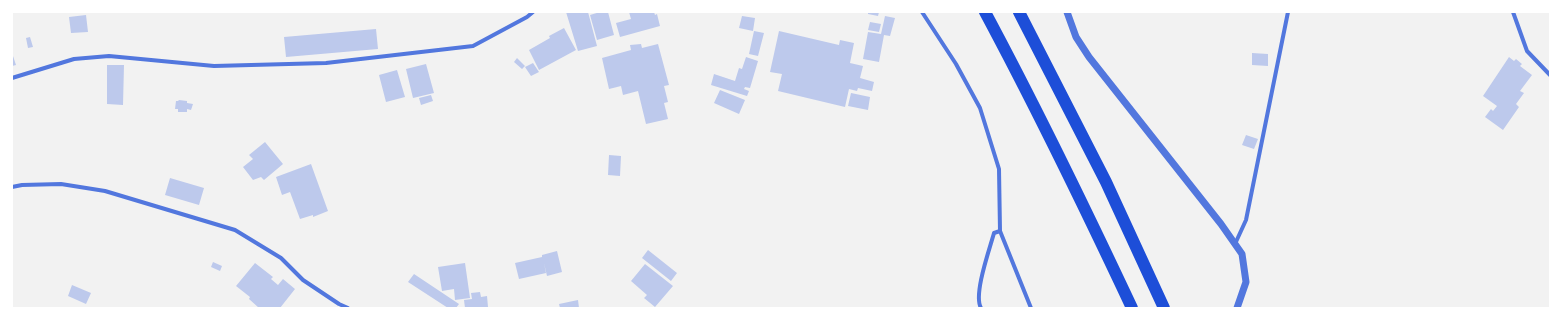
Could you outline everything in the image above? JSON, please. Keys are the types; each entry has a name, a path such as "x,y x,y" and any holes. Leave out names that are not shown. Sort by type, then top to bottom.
{"highway":[{"path":"985,12 1077,190 1132,308"},
{"path":"1019,12 1102,175 1164,308"}],"street":[{"path":"12,78 74,60 109,56 222,66 326,63 473,46 527,17 533,12"},
{"path":"922,12 956,64 980,108 999,169 1000,231 1031,308"},
{"path":"1067,12 1076,38 1089,57 1221,224 1242,254 1246,282 1237,308"},
{"path":"1235,244 1246,220 1288,12"},
{"path":"1513,12 1527,51 1550,76"},
{"path":"12,187 22,184 61,184 105,191 235,230 281,258 304,280 339,304 348,308"},
{"path":"981,308 979,306 978,289 994,233 1000,231"}],"building":[{"path":"566,12 588,12 597,46 578,51"},
{"path":"600,12 608,12 614,35 597,40 590,15"},
{"path":"629,12 654,12 655,15 657,14 660,26 620,37 616,23 631,19"},
{"path":"868,12 879,12 878,16 868,14"},
{"path":"86,15 88,32 71,33 69,17"},
{"path":"742,16 755,18 753,31 739,28"},
{"path":"885,16 895,18 890,36 884,35 879,62 863,59 868,32 881,34"},
{"path":"870,22 881,24 879,32 868,30"},
{"path":"564,28 576,50 539,70 529,50 550,38 549,36"},
{"path":"376,29 378,49 286,57 284,37"},
{"path":"754,31 764,33 758,56 749,54"},
{"path":"779,31 839,45 840,40 854,43 850,63 863,66 860,78 874,82 872,91 858,88 857,91 849,89 845,107 778,91 782,74 770,72"},
{"path":"30,37 33,47 28,48 26,38"},
{"path":"641,44 642,48 658,44 669,85 664,86 668,102 664,103 668,119 646,124 638,91 623,95 621,86 609,89 602,58 631,50 630,45"},
{"path":"12,53 16,65 12,66"},
{"path":"1252,53 1268,54 1268,66 1252,65"},
{"path":"746,57 758,61 750,88 745,87 744,89 749,91 747,96 711,85 714,74 735,81 739,68 742,69"},
{"path":"1509,57 1514,61 1516,59 1522,64 1520,66 1532,75 1520,91 1524,93 1516,104 1519,107 1503,130 1485,117 1491,109 1493,111 1497,106 1483,96"},
{"path":"517,58 525,66 522,69 514,62"},
{"path":"533,63 539,72 531,76 525,67"},
{"path":"426,64 434,93 413,98 406,69"},
{"path":"107,65 124,65 123,105 107,104"},
{"path":"397,70 405,97 386,102 379,75"},
{"path":"720,90 745,100 739,114 714,103"},
{"path":"851,93 870,97 868,110 848,106"},
{"path":"431,95 433,101 421,105 419,98"},
{"path":"176,101 187,101 187,103 193,104 191,110 187,109 187,112 178,112 178,109 175,109"},
{"path":"1246,135 1258,139 1254,149 1242,145"},
{"path":"265,142 283,164 264,180 261,177 253,180 243,167 253,159 249,155"},
{"path":"609,155 621,156 620,176 608,175"},
{"path":"311,164 328,211 313,217 313,215 300,219 290,192 282,195 276,177"},
{"path":"170,178 204,188 199,205 165,195"},
{"path":"648,250 677,273 671,281 642,258"},
{"path":"557,251 562,272 547,276 544,263 546,273 519,279 515,263 542,257 542,255"},
{"path":"213,262 222,266 220,271 211,267"},
{"path":"255,263 273,277 271,279 278,285 283,279 295,289 280,308 259,308 249,299 250,297 236,286"},
{"path":"465,263 470,298 455,300 454,289 442,291 438,267"},
{"path":"645,264 673,286 655,307 644,298 647,295 631,281"},
{"path":"414,274 459,304 456,308 448,308 408,282"},
{"path":"72,285 91,293 86,304 68,296"},
{"path":"480,292 481,297 487,296 488,307 465,308 464,300 472,299 471,293"},
{"path":"578,300 579,308 560,308 559,304"}]}
